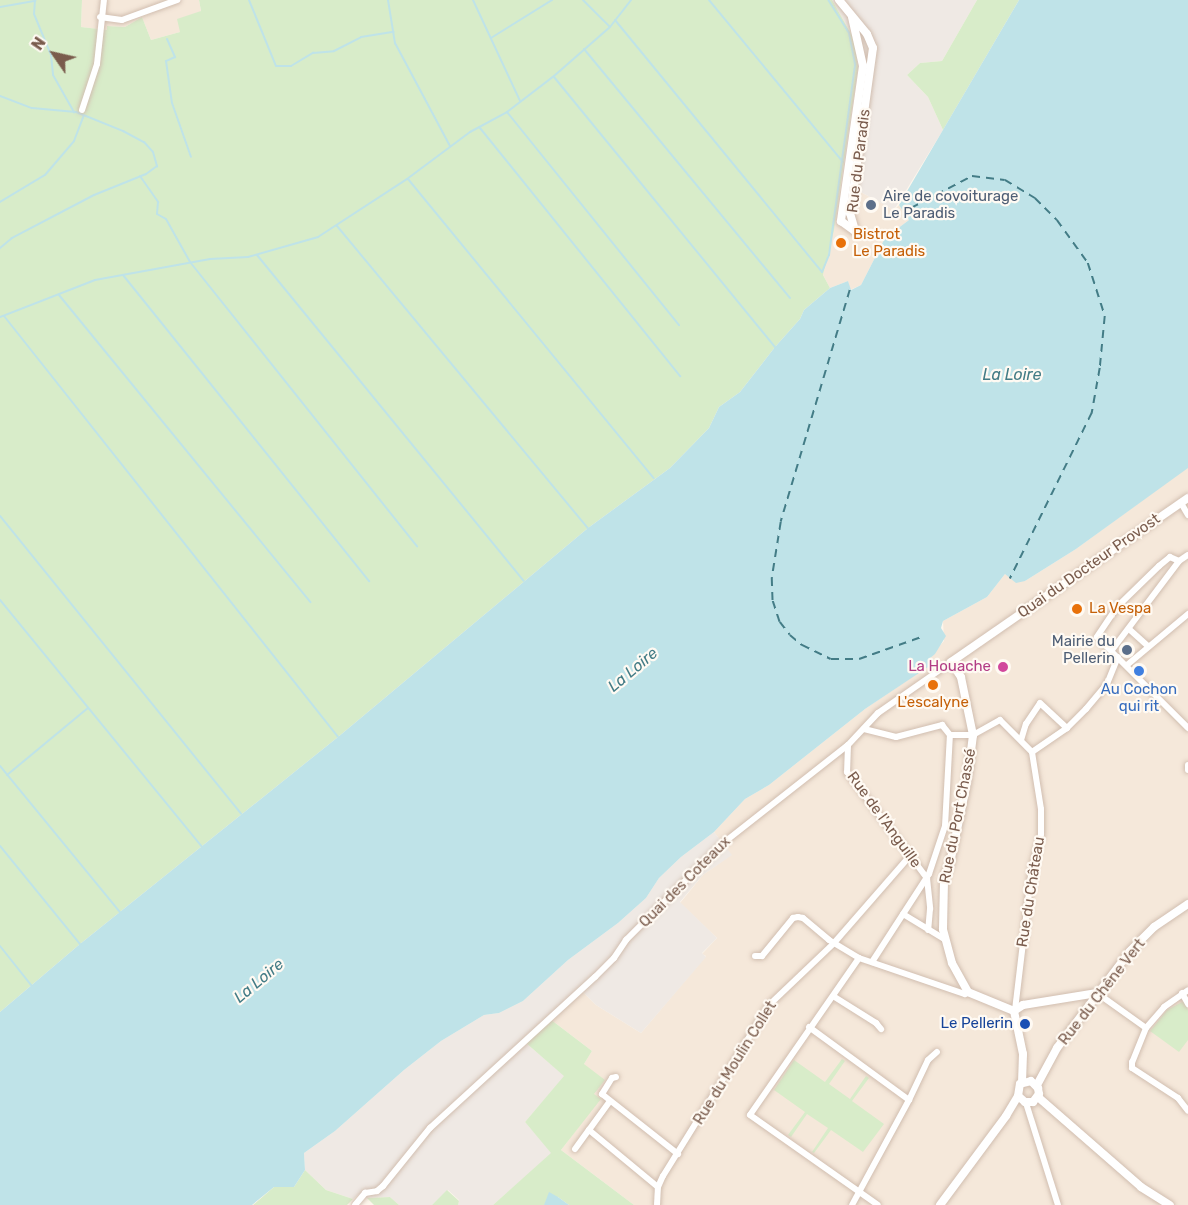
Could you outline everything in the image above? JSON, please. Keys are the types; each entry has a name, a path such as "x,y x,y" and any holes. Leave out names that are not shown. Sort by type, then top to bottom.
{"street":[{"path":"82,110 97,64 100,17 104,0"},
{"path":"100,17 122,20 177,0"},
{"name":"Rue du Paradis","path":"839,0 867,33 873,53 851,205 855,231 841,220 863,66 852,17"},
{"path":"1184,500 1188,515"},
{"name":"Quai du Docteur Provost","path":"990,634 1184,500"},
{"path":"1112,650 1179,561 1188,555"},
{"path":"1179,561 1170,557 1159,566 1117,607 1097,637 1188,728"},
{"path":"1127,665 1188,614"},
{"path":"1129,628 1148,646"},
{"name":"Quai des Coteaux","path":"355,1205 365,1193 376,1191 383,1186 430,1128 614,958 626,940 722,844 848,745 878,713 990,634"},
{"path":"947,733 973,735 1000,720 1032,752 1067,728 1107,684 1118,657"},
{"name":"Rue du Port Chassé","path":"951,662 962,677 973,735 967,782 950,863 944,880 942,916 952,963 968,992"},
{"path":"1021,740 1026,724 1040,703 1067,728"},
{"path":"864,729 896,736 942,725 947,733 945,826 927,878 872,962"},
{"name":"Rue de l'Anguille","path":"848,745 847,772 927,878 930,909 928,930"},
{"name":"Rue du Château","path":"1027,1100 1030,1082 1014,1011 1018,1001 1032,868 1041,834 1041,809 1032,752"},
{"path":"1188,765 1188,770"},
{"name":"Rue du Moulin Collet","path":"657,1205 658,1186 769,1005 834,943 909,857"},
{"name":"Rue du Chêne Vert","path":"1030,1082 1048,1062 1098,993 1142,938 1188,904"},
{"path":"903,914 946,940"},
{"path":"755,956 762,956 793,918 798,917 803,918 834,943 859,958 965,994 968,992 1014,1011 1023,1005 1098,993 1146,1028"},
{"path":"859,958 750,1115 849,1182 859,1194 878,1205"},
{"path":"1188,1004 1185,991 1164,1007 1146,1028 1132,1062 1132,1068 1178,1098 1188,1111"},
{"path":"833,996 876,1023 881,1029"},
{"path":"809,1028 909,1100"},
{"path":"852,1205 928,1060 938,1052"},
{"path":"616,1077 602,1091 610,1101 678,1154"},
{"path":"1030,1082 1017,1090 1027,1100 1141,1187 1170,1205"},
{"path":"940,1205 1006,1116 1027,1100"},
{"path":"1027,1100 1058,1205"},
{"path":"574,1149 610,1101"},
{"path":"590,1130 658,1186"}],"shaded area":[{"path":"82,0 199,0 201,11 180,32 151,40 142,17 125,27 107,26 107,30 81,27"},
{"path":"832,0 977,0 942,61 920,63 907,75 928,97 943,130 894,210 857,190 841,187 858,68 854,39"},
{"path":"841,187 857,190 894,210 899,205 909,220 885,238 861,285 850,290 848,281 830,288 823,275"},
{"path":"1188,467 1188,1205 634,1205 561,1150 600,1099 594,1095 584,1064 592,1051 550,1019 583,992 596,1005 641,1033 706,956 702,954 717,938 680,903 703,875 731,855 714,832 745,799 769,785 865,709 930,665 928,659 944,641 943,621 987,597 1005,574 1025,581 1076,549"},
{"path":"714,832 732,855 703,875 680,902 717,938 702,953 706,957 641,1033 596,1005 583,992 527,1044 565,1076 525,1122 552,1153 493,1205 458,1205 459,1200 448,1190 432,1205 399,1205 390,1197 367,1198 359,1194 353,1199 326,1190 305,1170 304,1153 335,1131 404,1070 441,1041 484,1015 499,1013 523,1001 568,960 618,923 646,898 659,878 681,857"}],"green space":[{"path":"0,0 82,0 81,27 107,30 107,26 125,27 142,17 151,40 180,32 177,19 201,11 199,0 832,0 854,39 858,68 834,230 823,275 830,288 804,310 800,319 740,392 719,407 709,428 670,468 588,528 338,737 80,944 0,1012"},
{"path":"977,0 1019,0 943,130 928,97 907,75 920,63 942,61"},
{"path":"1184,1001 1188,1010 1188,1040 1179,1052 1150,1031 1167,1010"},
{"path":"550,1019 592,1051 584,1064 605,1080 594,1094 601,1099 561,1150 634,1205 569,1205 558,1197 544,1205 493,1205 551,1153 525,1122 564,1076 526,1043"},
{"path":"842,1059 845,1061 829,1084 850,1099 866,1076 869,1078 852,1101 884,1124 863,1152 831,1130 814,1153 812,1152 828,1128 807,1114 791,1137 788,1135 805,1112 774,1090 794,1060 825,1082"},
{"path":"305,1170 326,1190 353,1199 347,1205 253,1205 274,1187 294,1187"},
{"path":"447,1190 459,1201 458,1205 432,1205"},
{"path":"390,1197 399,1205 374,1205 367,1198"}],"water":[{"name":"La Loire","path":"1019,0 1188,0 1188,468 1076,549 1025,581 1016,583 1005,574 987,597 943,621 941,628 946,636 935,654 929,659 931,665 865,709 769,785 745,799 714,832 681,857 659,878 646,898 618,923 568,960 523,1001 499,1013 484,1015 441,1041 404,1070 335,1131 304,1153 305,1170 294,1187 274,1187 252,1205 0,1205 0,1012 80,944 338,737 588,528 670,468 709,428 719,407 740,392 800,319 804,310 830,288 848,281 851,290 861,285 885,238 909,220 899,205"},
{"path":"549,1192 558,1197 569,1205 544,1205"}],"waterway":[{"path":"35,0 34,14 51,55 53,75 74,112"},
{"path":"249,0 276,66 291,66 313,53 334,51 361,37 394,32"},
{"path":"388,0 395,43 450,146"},
{"path":"473,0 520,101"},
{"path":"491,38 552,0"},
{"path":"583,0 610,27"},
{"path":"0,317 95,280 210,259 248,257 318,237 407,179 470,132 507,112 554,76 610,27 631,0"},
{"path":"709,0 843,162"},
{"path":"615,20 822,272 829,255 855,64 849,33 828,0"},
{"path":"0,7 35,1"},
{"path":"167,39 175,57 166,61 172,103 191,157"},
{"path":"584,49 790,298"},
{"path":"554,77 775,347"},
{"path":"0,96 32,108 76,112 123,131 144,142 153,152 157,166 146,174 94,195 12,238 0,248"},
{"path":"507,112 679,325"},
{"path":"0,202 45,175 74,141 83,117"},
{"path":"480,128 680,376"},
{"path":"140,176 158,202 157,214 166,219 190,262 417,546"},
{"path":"408,179 654,478"},
{"path":"337,226 588,528"},
{"path":"257,255 524,581"},
{"path":"123,275 369,581"},
{"path":"59,295 310,602"},
{"path":"4,316 338,737"},
{"path":"0,516 241,814"},
{"path":"0,600 201,846"},
{"path":"7,775 88,708"},
{"path":"0,766 120,912"},
{"path":"0,846 80,944"},
{"path":"0,946 31,985"}],"ferry route":[{"path":"911,208 972,176 1005,180 1035,198 1057,220 1088,263 1105,316 1100,368 1092,413 1010,579"},
{"path":"850,290 781,522 772,578 773,601 780,622 790,635 802,645 831,659 859,659 921,637"}],"place":[{"name":"Aire de covoiturage Le Paradis","path":"871,205"},
{"name":"Bistrot Le Paradis","path":"841,243"},
{"name":"La Vespa","path":"1077,609"},
{"name":"Mairie du Pellerin","path":"1127,650"},
{"name":"La Houache","path":"1003,667"},
{"name":"Au Cochon qui rit","path":"1139,671"},
{"name":"L'escalyne","path":"933,685"},
{"name":"Le Pellerin","path":"1025,1024"}]}
